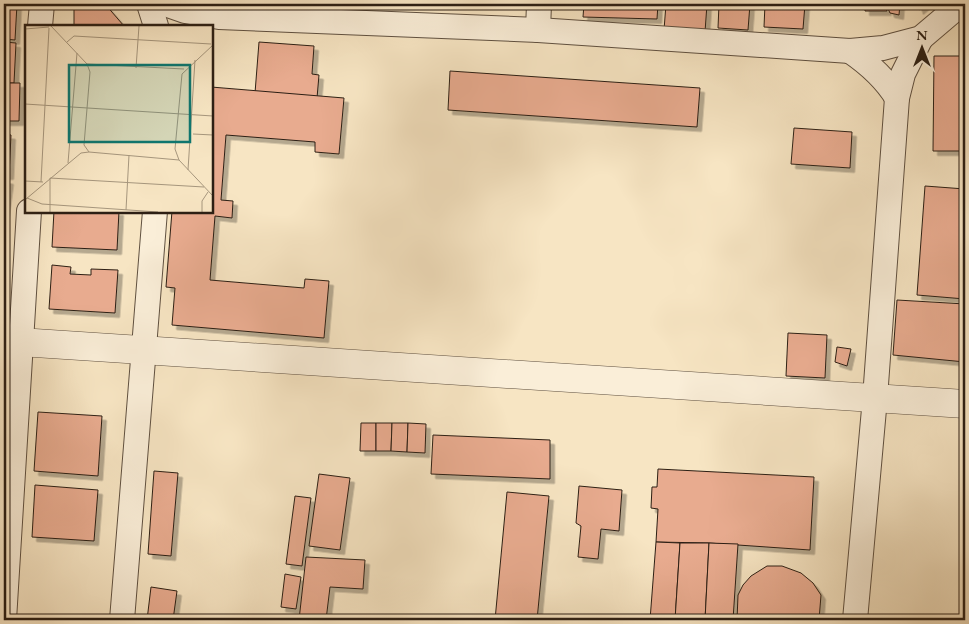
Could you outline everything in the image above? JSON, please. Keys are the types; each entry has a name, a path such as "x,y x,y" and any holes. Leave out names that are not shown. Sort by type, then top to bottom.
{"street":[{"path":"40,25 42,4"},
{"path":"149,4 156,25"},
{"path":"165,4 212,21 538,30 850,51 883,48 921,38"},
{"path":"538,30 539,4"},
{"path":"856,620 875,398 896,98 903,74 921,38 961,4"},
{"path":"850,51 877,72 896,98"},
{"path":"4,620 12,342 29,212"},
{"path":"122,620 155,212"},
{"path":"12,342 965,404"}],"building":[{"path":"4,4 17,4 15,40 4,39"},
{"path":"74,4 105,4 123,25 74,25"},
{"path":"584,4 658,4 657,19 583,17"},
{"path":"666,4 707,4 705,32 664,30"},
{"path":"719,4 750,4 748,30 718,28"},
{"path":"765,4 805,4 803,29 764,27"},
{"path":"865,4 885,4 887,11 865,11"},
{"path":"886,4 900,4 899,15 890,13"},
{"path":"917,4 926,4 919,10"},
{"path":"4,42 16,43 14,83 4,83"},
{"path":"259,42 314,46 312,74 319,75 317,98 255,93"},
{"path":"934,56 965,56 965,151 933,151"},
{"path":"450,71 700,88 697,127 448,110"},
{"path":"4,83 20,83 19,121 4,121"},
{"path":"212,87 344,98 339,154 315,152 315,142 226,135 221,200 233,201 232,218 215,216 210,280 304,288 305,279 329,281 324,338 172,325 175,288 166,287 172,212 212,212"},
{"path":"794,128 852,132 850,168 791,164"},
{"path":"4,134 11,135 9,175 4,175"},
{"path":"4,179 9,180 4,217"},
{"path":"925,186 965,189 965,299 917,295"},
{"path":"54,212 119,212 117,250 52,247"},
{"path":"52,265 71,267 70,274 91,275 91,269 118,270 115,313 49,309"},
{"path":"897,300 965,304 965,362 893,355"},
{"path":"788,333 827,335 825,378 786,376"},
{"path":"837,347 851,349 847,366 835,362"},
{"path":"38,412 102,416 98,476 34,471"},
{"path":"361,423 376,423 376,451 360,451"},
{"path":"376,423 392,423 391,451 376,451"},
{"path":"392,423 408,423 407,452 391,451"},
{"path":"408,423 426,424 425,453 407,452"},
{"path":"433,435 550,440 550,479 431,474"},
{"path":"658,469 814,477 810,550 709,543 656,542 658,509 651,508 652,487 657,487"},
{"path":"154,471 178,473 171,556 148,554"},
{"path":"319,474 350,478 340,550 309,546"},
{"path":"35,485 98,490 94,541 32,537"},
{"path":"579,486 622,490 619,531 601,529 598,559 578,557 581,526 576,523"},
{"path":"507,492 549,496 537,620 495,620"},
{"path":"295,496 311,498 302,566 286,564"},
{"path":"656,542 680,543 675,620 650,620"},
{"path":"680,543 709,543 705,620 675,620"},
{"path":"709,543 738,544 733,620 705,620"},
{"path":"306,557 365,560 363,589 330,587 326,620 299,620"},
{"path":"767,566 782,566 801,573 813,583 821,595 819,620 737,620 738,595 743,585 751,576"},
{"path":"285,574 301,577 296,609 281,607"},
{"path":"151,587 177,591 173,620 147,620"}]}
